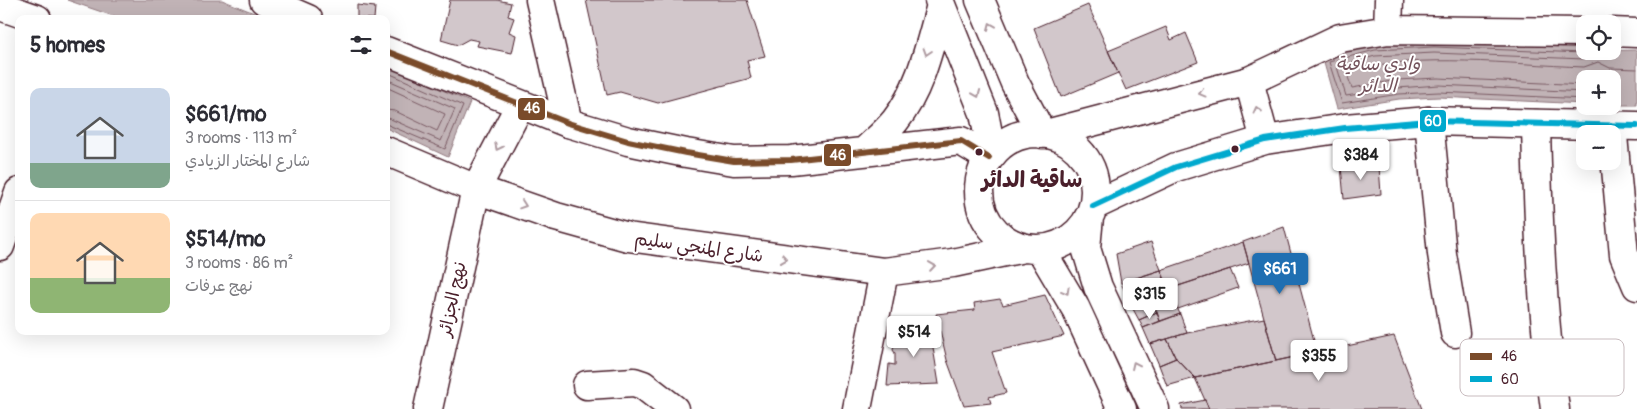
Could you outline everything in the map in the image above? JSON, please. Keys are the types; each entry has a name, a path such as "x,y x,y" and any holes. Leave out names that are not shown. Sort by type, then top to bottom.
{"main road":[{"path":"264,0 299,15"},
{"path":"540,0 568,123"},
{"path":"980,0 1019,92 1044,134 1071,144 1085,160 1094,179 1095,192 1086,248 1098,286 1155,409"},
{"path":"1388,30 1389,0"},
{"path":"864,152 895,121 908,99 928,52 939,3"},
{"path":"939,3 984,113 991,156"},
{"path":"0,6 26,15"},
{"path":"1576,32 1388,30 1340,38 1250,80 1044,134 1015,137 991,156 978,184 978,199 989,225 998,236 1010,244 1032,249 1064,243 1082,228 1091,212 1176,167 1265,140 1345,128 1429,121 1625,126 1624,254 1637,286"},
{"path":"1621,32 1637,33"},
{"path":"390,54 568,123 628,142 734,161 791,160 961,141 991,156"},
{"path":"1250,80 1265,140"},
{"name":"نهج الجزائر","path":"428,409 476,189 520,105"},
{"path":"1429,121 1442,254 1455,333"},
{"path":"1536,124 1539,245 1546,339"},
{"name":"شارع المنجي سليم","path":"390,153 476,189 556,217 628,237 884,272 953,263 1032,249"},
{"path":"0,246 15,203"},
{"path":"1032,249 1076,309 1122,409"},
{"path":"857,409 884,272"},
{"path":"587,385 634,382 643,385 674,409"},
{"path":"1553,396 1555,409"}],"water":[{"path":"67,0 222,0 259,15 110,15"},
{"name":"وادي ساقية الدائر","path":"1434,41 1576,48 1576,60 1621,60 1621,50 1637,50 1637,105 1621,105 1621,70 1576,70 1576,104 1439,97 1399,99 1337,109 1322,56 1374,45"},
{"path":"390,68 470,102 448,157 390,130"}],"building":[{"path":"450,0 497,0 511,3 508,16 514,18 509,32 516,35 512,53 477,46 479,41 469,39 458,45 441,40"},
{"path":"586,0 747,0 765,56 747,60 751,78 658,103 620,92 607,95"},
{"path":"357,5 375,7 374,15 357,15"},
{"path":"1088,5 1118,73 1061,97 1034,28"},
{"path":"1166,27 1171,40 1186,33 1198,62 1126,90 1108,51"},
{"path":"1341,166 1379,166 1381,194 1344,199"},
{"path":"1284,227 1317,352 1276,361 1243,242"},
{"path":"1151,242 1161,270 1121,283 1116,254"},
{"path":"1243,242 1249,263 1169,289 1161,270"},
{"path":"1230,269 1238,288 1178,309 1169,289"},
{"path":"1161,270 1165,282 1135,293 1130,280"},
{"path":"1130,280 1135,293 1127,296 1121,283"},
{"path":"1165,282 1180,314 1160,321 1147,289"},
{"path":"1147,289 1152,302 1133,309 1127,296"},
{"path":"1045,295 1064,336 992,352 1006,393 989,397 991,403 964,406 947,360 936,314 975,310 974,303 1000,299 1003,305"},
{"path":"1152,302 1157,312 1139,320 1133,309"},
{"path":"1157,312 1160,321 1143,328 1139,320"},
{"path":"1180,314 1187,333 1150,344 1143,328"},
{"path":"1264,318 1276,361 1195,378 1176,358 1167,339 1187,333"},
{"path":"929,323 939,384 887,386 889,364 895,365 895,353 893,350 896,337 906,328"},
{"path":"1394,336 1422,409 1209,409 1195,378"},
{"path":"1167,339 1176,358 1159,365 1150,344"},
{"path":"1176,358 1195,378 1167,386 1159,365"},
{"path":"1205,400 1209,409 1182,409 1181,405"}],"transit line":[{"name":"46","path":"390,53 568,123 628,141 686,153 734,161 791,160 961,141 989,158"},
{"name":"60","path":"1093,206 1176,167 1265,140 1345,128 1429,121 1637,126"}],"district":[{"name":"ساقية الدائر","path":"1032,179"}]}
